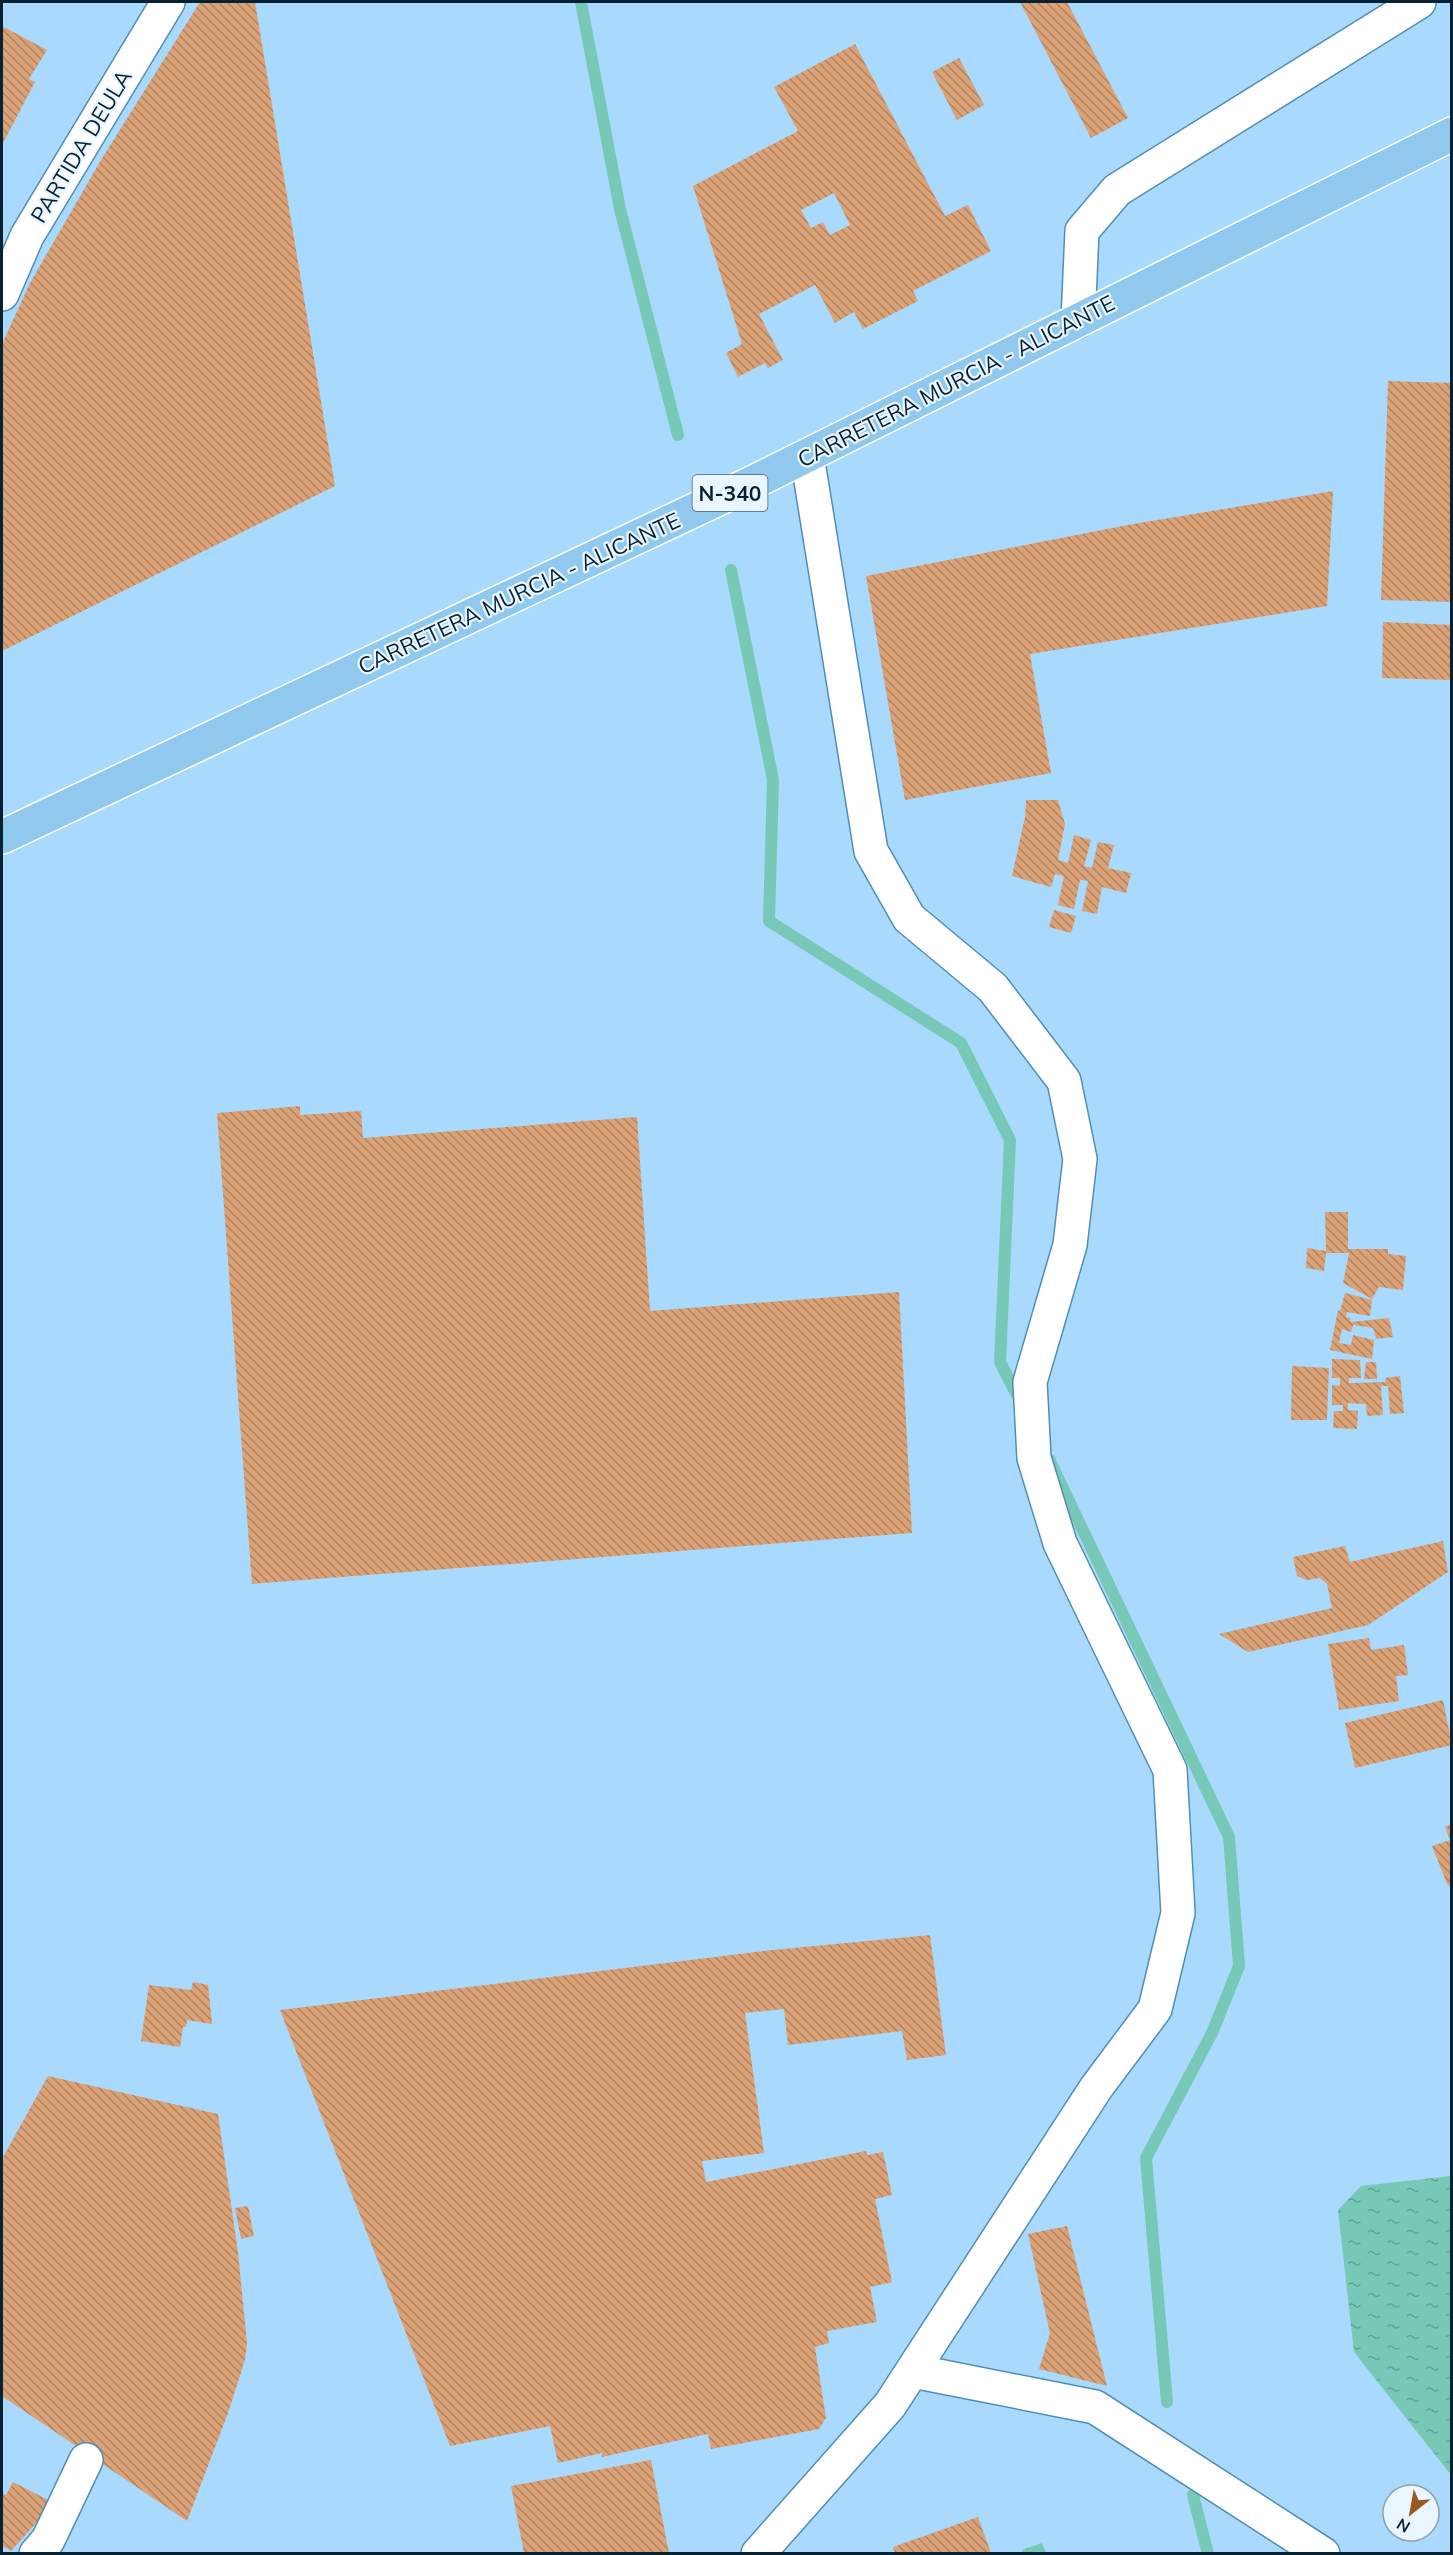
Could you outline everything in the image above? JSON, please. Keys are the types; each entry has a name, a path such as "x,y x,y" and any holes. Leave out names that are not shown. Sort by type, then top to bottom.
{"highway":[{"name":"CARRETERA MURCIA - ALICANTE","path":"2,837 807,456 1452,134"}],"street":[{"name":"PARTIDA DEULA","path":"2,294 27,236 168,2"},
{"path":"1078,321 1082,231 1117,190 1419,2"},
{"path":"758,2553 890,2405 1096,2088 1155,2009 1178,1913 1170,1770 1060,1543 1034,1458 1030,1382 1071,1245 1080,1159 1064,1081 993,987 909,918 871,852 807,456"},
{"path":"913,2371 1095,2407 1323,2553"},
{"path":"36,2553 48,2540 86,2460"}],"water":[{"path":"1452,2176 1451,2475 1354,2352 1338,2210 1361,2186"},
{"path":"1042,2543 1046,2553 1023,2553 1022,2550"}],"building":[{"path":"200,2 255,2 335,486 2,651 2,344 30,283 101,160"},
{"path":"1020,2 1067,2 1128,118 1091,138"},
{"path":"2,26 47,50 29,79 35,82 2,145"},
{"path":"855,44 945,216 968,205 991,251 913,291 918,301 863,329 854,312 835,323 815,285 759,314 783,360 768,368 765,363 738,377 726,353 742,344 693,186 798,131 774,87","holes":["834,193 850,225 830,235 823,222 811,228 801,210"]},
{"path":"959,58 984,105 957,120 932,72"},
{"path":"1388,381 1452,383 1452,602 1381,600"},
{"path":"1333,491 1327,606 1030,654 1051,773 905,800 866,576 1133,524"},
{"path":"1383,622 1452,625 1452,680 1382,678"},
{"path":"1026,800 1058,800 1065,824 1058,860 1068,863 1074,835 1091,840 1084,866 1092,868 1098,842 1114,845 1108,868 1131,873 1126,893 1102,887 1097,914 1082,911 1088,881 1080,880 1074,909 1058,905 1064,876 1055,874 1051,887 1012,876 1025,817"},
{"path":"1054,910 1076,916 1071,933 1049,927"},
{"path":"300,1106 300,1115 361,1111 363,1138 637,1117 650,1311 899,1292 912,1533 252,1584 217,1113"},
{"path":"1325,1212 1348,1212 1348,1249 1388,1249 1388,1254 1406,1256 1403,1290 1379,1287 1372,1299 1343,1283 1349,1253 1326,1253 1324,1271 1306,1268 1307,1248 1326,1251"},
{"path":"1345,1293 1372,1300 1370,1316 1347,1312 1346,1317 1350,1318 1351,1322 1389,1318 1393,1337 1376,1339 1373,1328 1353,1325 1351,1332 1342,1329 1339,1343 1351,1345 1353,1335 1374,1340 1372,1359 1330,1350 1338,1310 1340,1311"},
{"path":"1332,1359 1360,1360 1361,1378 1349,1378 1349,1383 1386,1382 1385,1378 1400,1376 1404,1413 1390,1414 1388,1386 1381,1386 1383,1415 1367,1416 1366,1404 1348,1403 1348,1410 1358,1411 1357,1429 1333,1428 1334,1411 1343,1411 1343,1405 1332,1405 1332,1385 1340,1386 1340,1378 1332,1378"},
{"path":"1366,1362 1376,1362 1377,1379 1364,1379"},
{"path":"1292,1366 1329,1368 1327,1420 1291,1420"},
{"path":"1443,1541 1448,1572 1368,1625 1248,1652 1219,1634 1332,1608 1327,1584 1320,1578 1307,1580 1297,1576 1293,1557 1345,1546 1350,1562"},
{"path":"1369,1638 1371,1650 1404,1645 1408,1675 1396,1676 1399,1701 1339,1710 1328,1644"},
{"path":"1443,1700 1452,1745 1355,1768 1345,1723"},
{"path":"1452,1824 1452,1884 1448,1886 1432,1846 1450,1840 1445,1827"},
{"path":"930,1935 946,2055 907,2060 902,2031 788,2045 784,2009 745,2013 764,2153 702,2161 706,2182 866,2151 867,2155 883,2152 892,2195 875,2199 892,2282 870,2287 877,2322 827,2331 829,2343 815,2347 826,2418 819,2429 711,2449 708,2434 602,2457 602,2453 558,2463 550,2426 450,2446 280,2010 773,1950"},
{"path":"193,1982 208,1985 212,2024 187,2020 186,2027 183,2027 180,2047 141,2041 149,1985 191,1990"},
{"path":"48,2076 218,2114 238,2252 247,2343 245,2360 228,2413 187,2521 2,2396 2,2159"},
{"path":"248,2206 254,2236 241,2239 235,2208"},
{"path":"1067,2226 1107,2386 1039,2369 1050,2333 1028,2234"},
{"path":"651,2460 669,2553 524,2553 511,2486"},
{"path":"13,2482 54,2503 11,2551 2,2546 2,2493 6,2495"},
{"path":"978,2517 991,2553 895,2553 893,2547"}],"waterway":[{"path":"581,2 620,209 678,435"},
{"path":"731,570 773,780 769,921 961,1043 1010,1140 1000,1362 1021,1403"},
{"path":"1049,1459 1229,1837 1239,1966 1212,2033 1146,2158 1167,2402"},
{"path":"1193,2495 1208,2554"}]}
